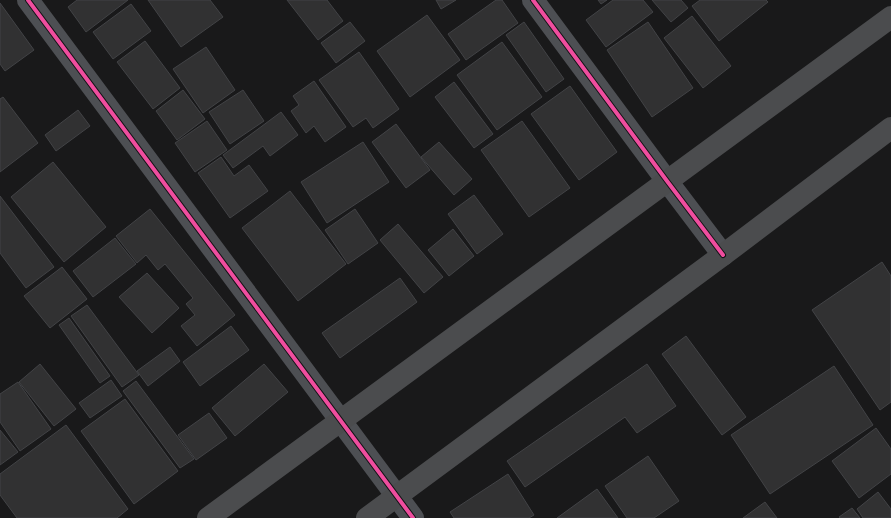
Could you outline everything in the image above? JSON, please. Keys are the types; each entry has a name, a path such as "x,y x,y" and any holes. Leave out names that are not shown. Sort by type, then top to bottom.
{"main road":[{"path":"208,518 891,17"},
{"path":"367,518 723,255 891,128"}],"street":[{"path":"28,0 414,518"},
{"path":"533,0 723,255"}],"building":[{"path":"77,0 128,0 86,32 68,7"},
{"path":"148,0 210,0 223,17 181,47"},
{"path":"287,0 327,0 343,21 318,40"},
{"path":"436,0 456,0 441,9"},
{"path":"496,0 502,0 518,23 466,60 448,34"},
{"path":"598,0 607,0 601,4"},
{"path":"613,0 643,0 653,12 606,47 586,20"},
{"path":"652,0 681,0 688,8 671,22"},
{"path":"700,0 766,0 768,2 719,41 692,6"},
{"path":"0,3 34,50 5,71 0,64"},
{"path":"131,4 151,31 113,59 93,32"},
{"path":"427,15 460,60 410,97 377,51"},
{"path":"692,16 731,66 703,88 664,38"},
{"path":"350,22 365,41 336,63 321,43"},
{"path":"524,22 564,79 546,92 506,35"},
{"path":"648,22 693,88 652,117 607,50"},
{"path":"145,41 180,88 153,109 117,62"},
{"path":"502,42 542,97 497,130 457,75"},
{"path":"206,47 235,90 203,113 173,69"},
{"path":"359,52 399,109 373,128 366,118 353,127 319,80"},
{"path":"314,81 346,127 325,142 314,126 306,133 291,111 299,105 293,96"},
{"path":"454,82 493,134 474,148 435,97"},
{"path":"570,86 617,152 579,180 531,114"},
{"path":"183,90 205,119 177,140 156,111"},
{"path":"243,90 264,121 230,144 209,112"},
{"path":"3,97 38,143 0,172 0,99"},
{"path":"78,110 90,126 56,151 45,135"},
{"path":"281,112 298,135 270,156 263,146 233,168 223,155"},
{"path":"207,121 227,150 195,172 175,143"},
{"path":"522,121 570,188 529,217 481,150"},
{"path":"396,124 430,170 406,188 372,142"},
{"path":"363,142 389,182 327,223 301,182"},
{"path":"439,142 472,179 454,195 421,157"},
{"path":"221,157 234,176 249,165 268,191 230,218 198,173"},
{"path":"53,162 106,227 64,262 11,197"},
{"path":"290,191 346,264 298,301 242,228"},
{"path":"474,195 503,234 477,254 448,214"},
{"path":"0,196 54,267 26,288 0,253"},
{"path":"150,209 235,315 197,346 181,326 195,315 186,304 193,298 165,264 158,270 146,255 137,263 116,236"},
{"path":"355,209 378,243 348,264 325,230"},
{"path":"398,224 443,277 424,293 380,240"},
{"path":"453,229 474,256 449,276 428,250"},
{"path":"115,238 136,264 93,297 73,271"},
{"path":"882,262 891,276 891,402 880,410 812,310"},
{"path":"62,267 87,299 50,328 24,296"},
{"path":"147,273 179,308 152,333 119,297"},
{"path":"400,278 417,302 340,358 322,333"},
{"path":"87,305 139,375 122,387 71,316"},
{"path":"69,318 110,376 100,383 59,325"},
{"path":"231,326 249,350 200,386 183,362"},
{"path":"686,336 746,417 722,435 662,354"},
{"path":"170,347 180,361 148,386 137,371"},
{"path":"40,364 76,409 54,426 19,382"},
{"path":"264,364 288,392 235,436 212,408"},
{"path":"647,364 676,406 637,433 625,417 525,487 507,461"},
{"path":"834,366 873,425 770,494 731,435"},
{"path":"111,380 122,396 90,418 79,403"},
{"path":"136,381 194,459 180,468 123,391"},
{"path":"18,382 51,429 20,451 0,422 0,394"},
{"path":"125,399 178,471 134,504 81,431"},
{"path":"209,413 227,438 196,460 178,435"},
{"path":"66,425 128,509 117,518 17,518 0,495 0,474"},
{"path":"876,428 891,449 891,474 859,498 832,461"},
{"path":"0,430 18,452 0,465"},
{"path":"648,456 679,501 654,518 627,518 605,486"},
{"path":"508,474 534,515 529,518 454,518 450,512"},
{"path":"597,489 618,518 557,518"},
{"path":"878,492 891,509 891,518 863,518 857,509"},
{"path":"765,502 777,518 743,518"},
{"path":"852,508 860,518 839,517"}],"cycle path":[{"path":"28,0 413,518"},
{"path":"533,0 723,255"}]}
